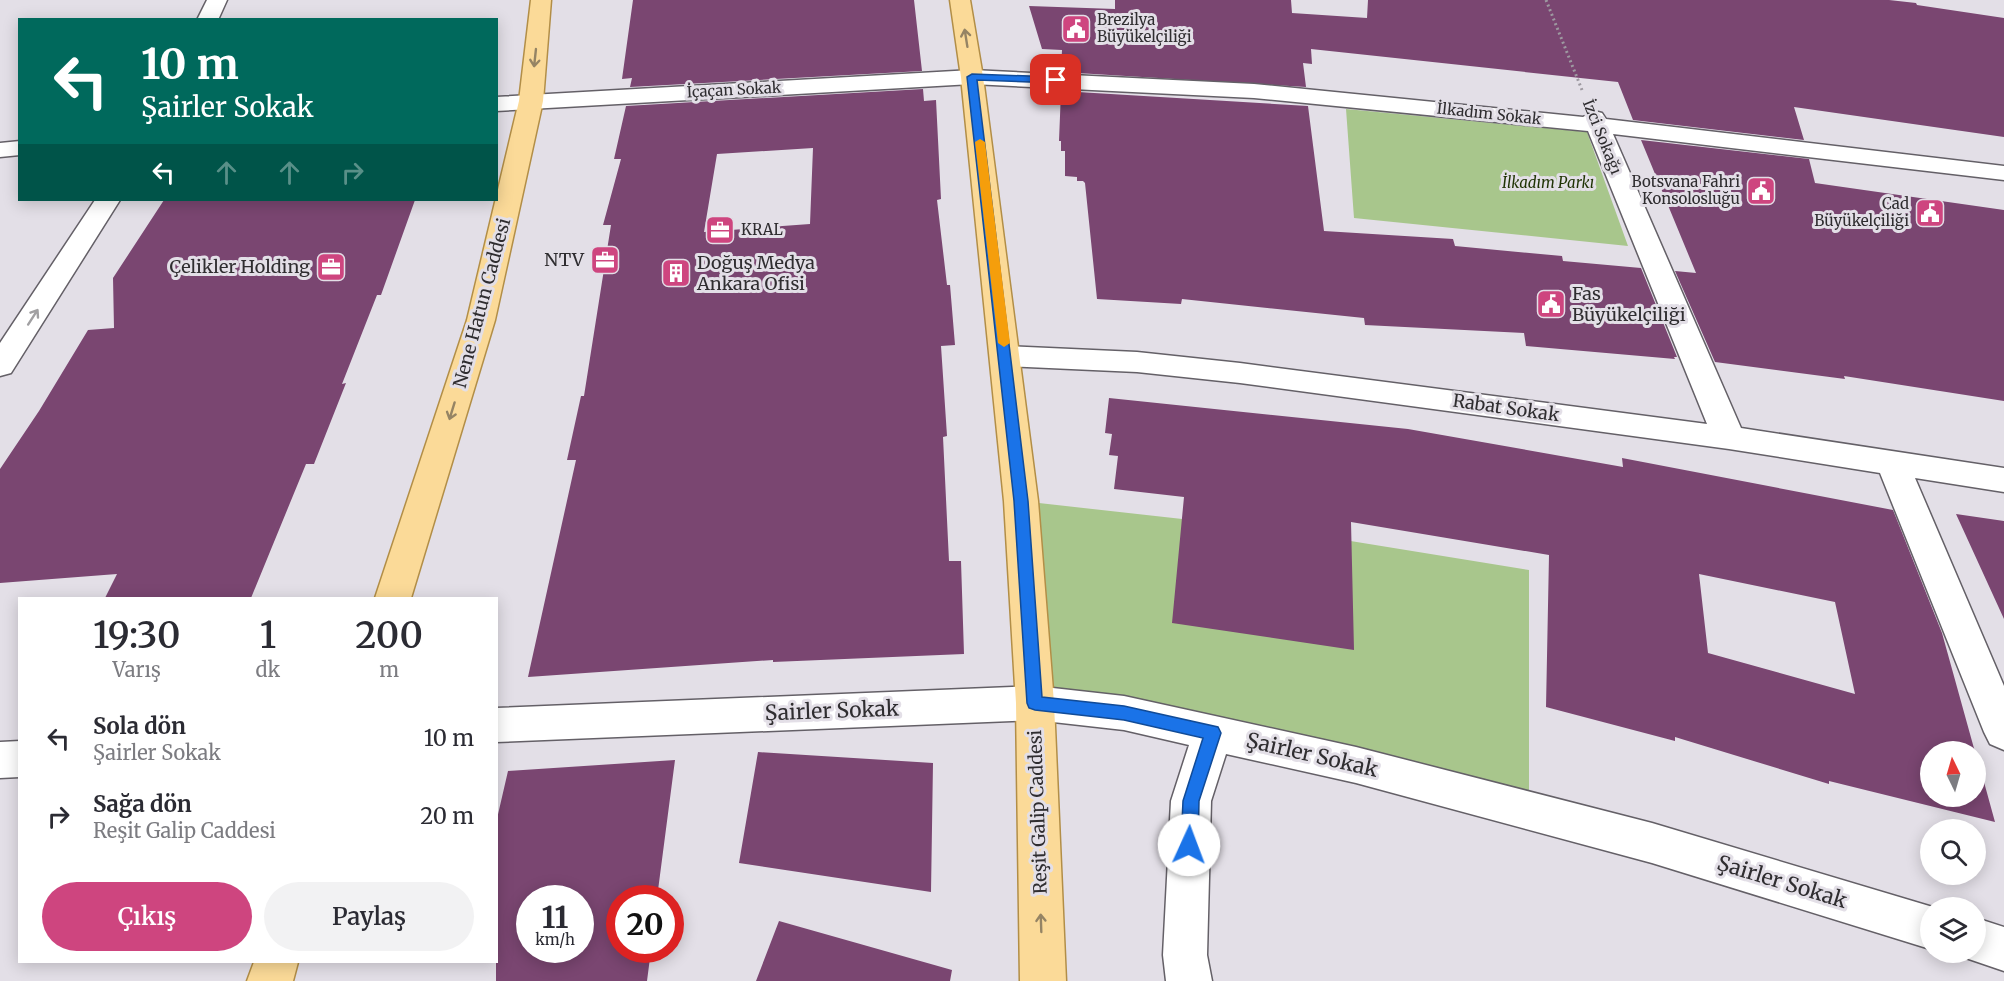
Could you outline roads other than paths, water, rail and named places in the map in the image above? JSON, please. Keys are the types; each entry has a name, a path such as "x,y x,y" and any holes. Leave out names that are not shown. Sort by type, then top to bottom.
{"main road":[{"name":"Nene Hatun Caddesi","path":"393,597 481,320 531,101 542,0"},
{"name":"Reşit Galip Caddesi","path":"960,0 972,77 1021,501 1035,703 1043,981"},
{"path":"270,981 276,963"}],"street":[{"path":"208,18 217,0"},
{"name":"İçaçan Sokak","path":"498,104 972,77"},
{"name":"İlkadım Sokak","path":"972,77 1254,90 1595,122 2004,173"},
{"name":"İzci Sokağı","path":"1595,122 1729,438"},
{"path":"0,150 18,148"},
{"path":"0,366 106,201"},
{"name":"Rabat Sokak","path":"1005,356 1137,362 1240,373 1729,438 2004,480"},
{"path":"1892,464 2004,732"},
{"name":"Şairler Sokak","path":"498,725 1035,703 1124,713 1356,765 1652,843 1920,924"},
{"path":"1189,981 1185,955 1191,801 1213,733"},
{"path":"0,760 18,759"},
{"path":"1986,943 2004,949"}],"place":[{"name":"Brezilya Büyükelçiliği","path":"1076,29"},
{"name":"Botsvana Fahri Konsolosluğu","path":"1761,191"},
{"name":"Çad Büyükelçiliği","path":"1930,213"},
{"name":"KRAL","path":"720,230"},
{"name":"NTV","path":"605,260"},
{"name":"Çelikler Holding","path":"331,267"},
{"name":"Doğuş Medya Ankara Ofisi","path":"676,273"},
{"name":"Fas Büyükelçiliği","path":"1551,304"}],"park label":[{"name":"İlkadım Parkı","path":"1548,183"}]}
